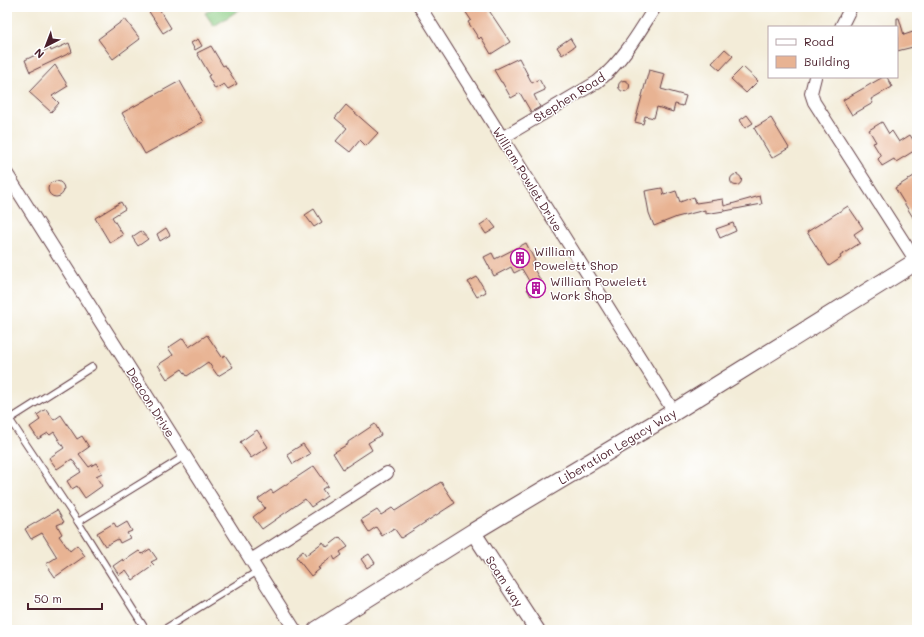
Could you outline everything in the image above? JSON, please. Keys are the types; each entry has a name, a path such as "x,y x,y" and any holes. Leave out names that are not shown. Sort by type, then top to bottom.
{"main road":[{"name":"Liberation Legacy Way","path":"317,630 473,532 674,412 916,261"}],"street":[{"name":"William Powlet Drive","path":"420,7 674,412"},
{"name":"Stephen Road","path":"502,138 597,82 607,74 644,25 655,7"},
{"path":"842,26 851,7"},
{"path":"815,78 811,93 814,102 916,261"},
{"name":"Deacon Drive","path":"7,174 295,630"},
{"path":"251,560 387,473"},
{"name":"Scam way","path":"473,532 537,630"}],"lane":[{"path":"92,367 8,420 78,522 146,630"},
{"path":"78,522 185,456"},
{"path":"163,630 258,571"}],"green space":[{"path":"215,7 242,8 214,26 205,13"}],"building":[{"path":"146,7 158,7 171,28 163,33"},
{"path":"470,7 483,7 485,11 488,9 510,42 491,54 481,37 479,39 468,22 471,20 465,11"},
{"path":"897,18 899,18 904,35 913,32 917,46 898,51"},
{"path":"125,19 140,39 113,59 98,39"},
{"path":"570,38 575,46 562,55 557,47"},
{"path":"198,39 202,46 195,50 191,43"},
{"path":"69,43 72,52 30,72 25,60 50,48 51,51"},
{"path":"211,46 223,66 225,65 237,84 228,89 224,84 215,89 208,76 210,75 197,53"},
{"path":"725,49 733,56 720,70 712,63"},
{"path":"519,58 532,83 539,79 545,90 534,95 540,107 531,112 520,93 511,98 494,70"},
{"path":"55,65 68,86 52,96 59,103 51,112 29,92"},
{"path":"743,67 758,81 746,93 731,79"},
{"path":"649,70 665,74 661,89 686,96 683,106 675,104 673,112 657,107 654,118 645,116 643,124 635,122"},
{"path":"881,78 888,78 892,87 871,99 873,103 852,115 843,100"},
{"path":"180,81 203,122 145,154 122,113"},
{"path":"622,81 626,81 628,82 628,90 622,91 619,88 619,84"},
{"path":"346,105 378,133 366,146 360,140 350,152 336,141 347,128 335,118"},
{"path":"747,115 753,123 745,128 740,120"},
{"path":"771,118 789,148 772,158 754,128"},
{"path":"882,122 889,134 892,131 899,142 910,135 917,146 917,149 896,162 894,159 882,166 878,159 881,156 873,143 876,142 869,130"},
{"path":"736,174 740,176 742,180 740,184 736,186 732,184 730,180 732,176"},
{"path":"917,174 917,224 895,188"},
{"path":"56,181 62,183 64,189 62,195 56,197 50,195 48,189 50,183"},
{"path":"662,188 664,195 676,191 680,202 694,197 696,203 723,199 724,206 760,196 762,204 725,211 724,208 724,211 705,214 705,210 677,217 654,226 649,213 645,191"},
{"path":"121,202 125,209 112,217 123,235 110,243 95,218"},
{"path":"848,206 863,228 854,234 860,243 840,256 841,258 829,266 807,232"},
{"path":"314,209 322,222 314,227 305,215"},
{"path":"489,219 496,228 486,234 480,225"},
{"path":"733,223 736,231 720,238 716,229"},
{"path":"166,228 170,235 160,241 157,234"},
{"path":"141,231 148,239 138,246 132,237"},
{"path":"526,243 535,261 531,264 545,288 531,296 527,289 532,286 522,269 514,273 511,267 494,276 484,257 492,253 495,259"},
{"path":"477,277 486,292 477,297 468,282"},
{"path":"207,335 222,357 225,355 233,367 218,376 208,362 187,376 182,369 167,379 158,365 173,355 168,348 183,338 189,347"},
{"path":"46,409 54,420 61,415 77,439 82,436 89,447 79,454 89,467 96,463 102,473 96,476 102,486 85,498 77,486 72,489 67,481 81,472 72,459 57,469 49,458 64,448 54,432 50,435 48,433 38,439 30,427 40,420 37,415"},
{"path":"375,424 381,435 368,443 372,450 343,469 333,453"},
{"path":"257,430 268,447 251,458 240,442"},
{"path":"303,444 310,454 293,464 287,454"},
{"path":"314,466 328,486 322,489 327,496 311,507 305,499 262,529 253,517 265,508 258,499 271,490 273,493"},
{"path":"441,482 455,503 401,538 394,528 382,536 376,527 369,532 361,520 377,510 381,515 392,508 395,511"},
{"path":"57,510 64,522 57,525 62,534 59,536 70,551 77,545 85,556 55,577 46,564 57,557 42,533 31,539 25,529"},
{"path":"127,522 132,531 127,533 130,538 120,543 118,539 105,546 97,533 114,523 117,528"},
{"path":"340,537 348,547 340,552 342,555 335,560 333,556 318,568 320,569 311,576 296,557 303,551 306,555 323,542 327,547"},
{"path":"150,549 157,559 151,562 154,565 133,580 126,570 119,575 113,566 139,551 142,554"},
{"path":"369,554 375,563 367,568 361,559"}],"place":[{"name":"William Powelett Shop","path":"520,258"},
{"name":"William Powelett Work Shop","path":"536,288"}]}
